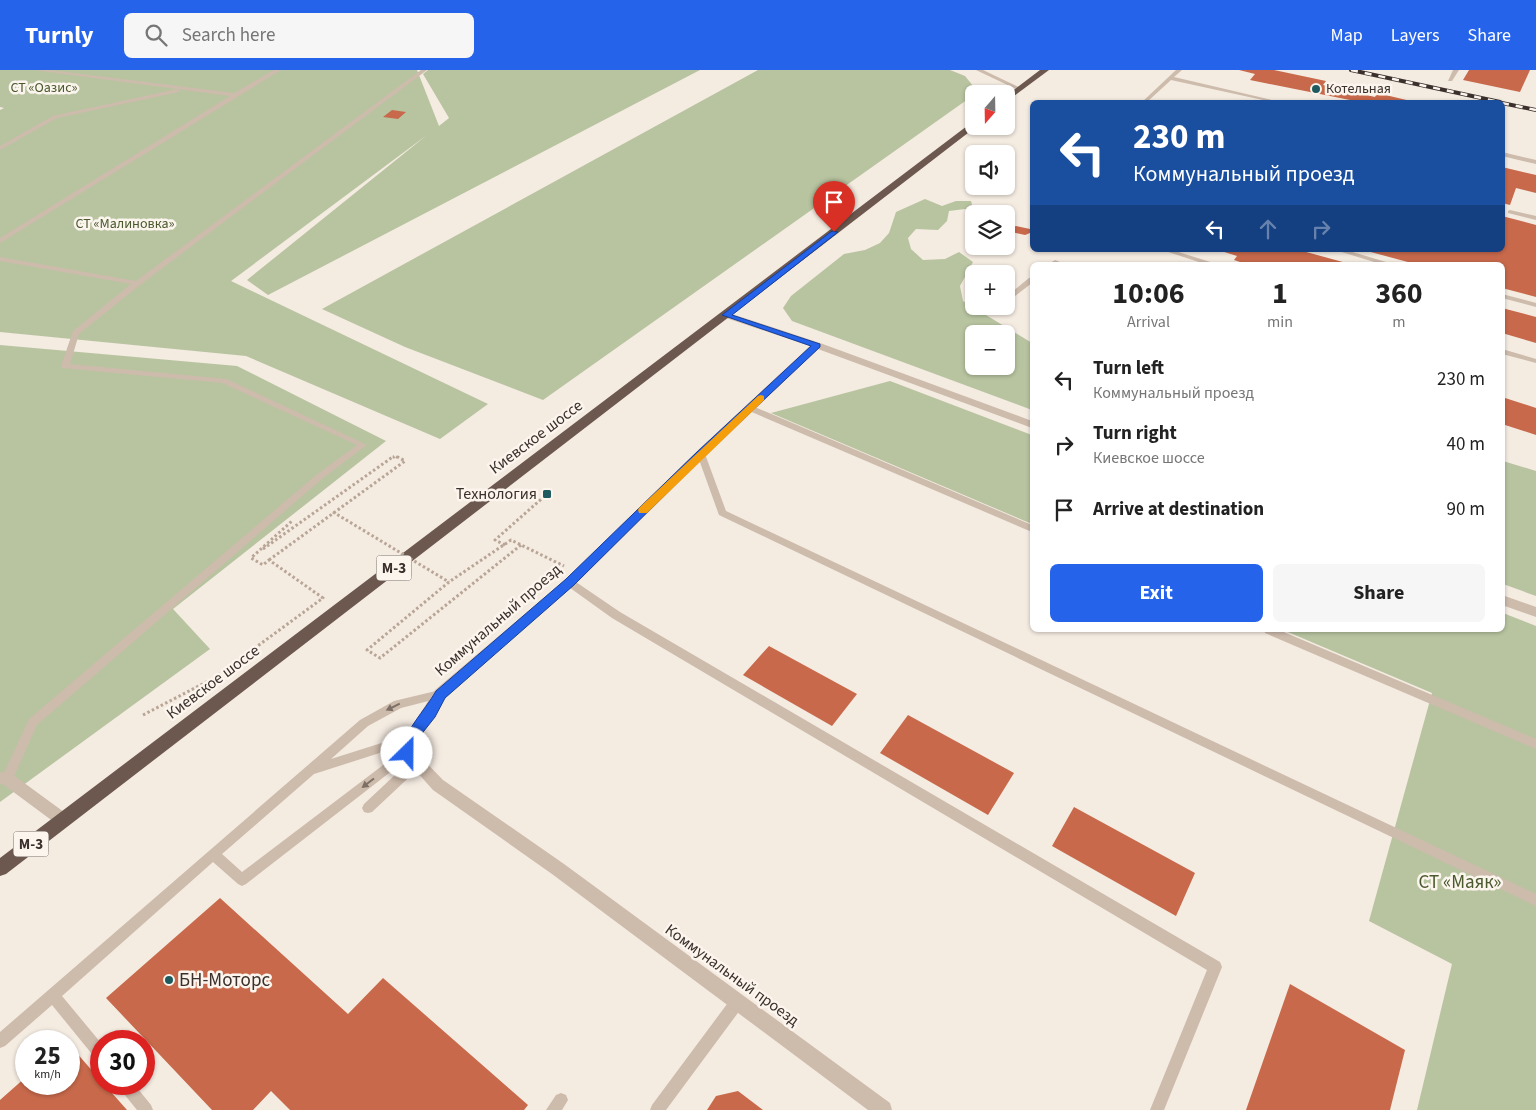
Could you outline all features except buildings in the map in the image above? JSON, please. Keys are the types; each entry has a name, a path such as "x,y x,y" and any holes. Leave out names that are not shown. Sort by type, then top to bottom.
{"highway":[{"path":"1015,93 1045,70"},
{"name":"Киевское шоссе","path":"0,868 965,132"}],"street":[{"path":"726,315 817,345 1030,424"},
{"name":"Коммунальный проезд","path":"817,345 700,454 574,578 440,694 411,752 438,785 558,869 883,1110"},
{"path":"1505,601 1536,612"},
{"path":"3,779 63,820"}],"lane":[{"path":"37,70 235,95"},
{"path":"0,241 278,70"},
{"path":"3,779 33,722 319,477 363,445 224,380 65,366 76,334 137,283 424,70"},
{"path":"979,70 1020,89"},
{"path":"1146,100 1179,70"},
{"path":"1450,80 1456,70"},
{"path":"1170,78 1267,100"},
{"path":"0,148 56,117 185,89"},
{"path":"1505,155 1536,162"},
{"path":"1510,212 1536,218"},
{"path":"1173,252 1206,262"},
{"path":"1345,252 1381,262"},
{"path":"0,259 137,283"},
{"path":"1015,294 1030,282"},
{"path":"1505,297 1536,305"},
{"path":"1505,352 1536,361"},
{"path":"750,408 1030,527"},
{"path":"700,454 722,513 1536,900"},
{"path":"574,578 625,620 1215,967 1157,1110"},
{"path":"1274,632 1536,744"},
{"path":"0,1041 364,724 398,704 440,694"},
{"path":"310,770 411,752"},
{"path":"368,808 411,752"},
{"path":"214,855 242,880 411,752"},
{"path":"53,995 90,1040"},
{"path":"657,1110 738,1001"},
{"path":"134,1095 146,1110"}],"path":[{"path":"395,456 405,461 263,565 251,558 395,456"},
{"path":"505,545 495,540 547,494"},
{"path":"251,558 302,512 288,504"},
{"path":"333,512 449,582"},
{"path":"521,545 380,658 367,650 449,582 511,540 521,545 574,578"},
{"path":"143,715 214,678 323,598 269,560"}],"green space":[{"name":"СТ «Малиновка»","path":"0,70 417,70 439,126 449,118 423,74 428,70 700,70 268,295 247,280 427,135 231,281 488,404 440,439 246,356 0,332 0,110 4,108 0,107"},
{"path":"758,70 950,70 965,76 972,85 965,85 965,101 543,400 405,347 322,309"},
{"path":"925,199 942,206 956,201 971,201 972,205 965,205 965,209 949,211 947,221 938,230 916,229 908,238 911,249 923,260 945,259 959,252 973,262 971,265 965,265 965,277 960,286 963,301 965,302 965,315 986,315 1002,325 965,325 965,375 1015,375 1015,333 1030,342 1030,409 792,321 783,308 791,296 844,254 865,250 880,243 889,233 896,212"},
{"path":"0,345 237,366 386,441 173,609 210,649 0,802"},
{"path":"890,381 1030,434 1030,523 771,413"},
{"path":"1505,462 1536,471 1536,596 1505,585"},
{"name":"СТ «Маяк»","path":"1505,614 1536,626 1536,1110 1417,1110 1452,964 1369,921 1432,693 1288,632 1505,632"}],"railway":[{"path":"1351,70 1491,100"},
{"path":"1505,104 1536,110"}],"slow traffic":[{"path":"643,510 761,398"}],"place":[{"name":"Котельная","path":"1316,89"},
{"name":"Технология","path":"547,494"},
{"name":"БН-Моторс","path":"169,980"}],"route":[{"path":"407,753 410,740 430,713 440,694 570,582 700,454 817,345 726,315 834,232"}],"park label":[{"name":"СТ «Оазис»","path":"44,88"}]}
